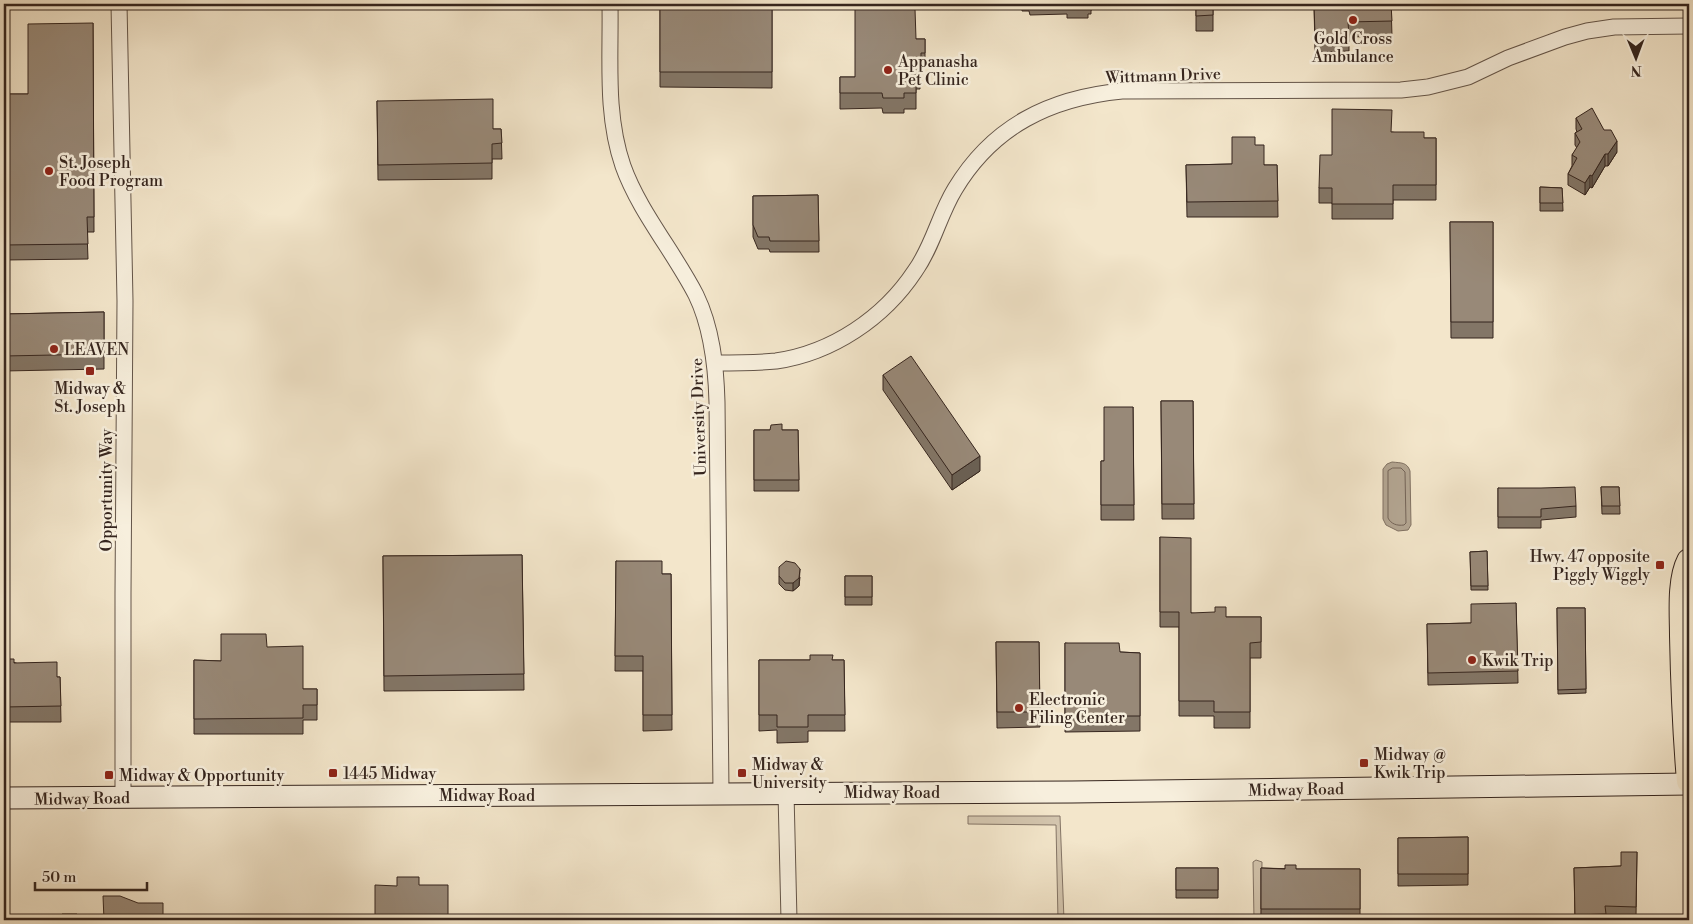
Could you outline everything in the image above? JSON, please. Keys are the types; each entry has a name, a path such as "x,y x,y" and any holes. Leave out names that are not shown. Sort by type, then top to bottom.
{"main road":[{"path":"1689,561 1684,579 1682,617 1684,717 1689,783"},
{"name":"Midway Road","path":"4,798 1072,792 1689,783"}],"street":[{"name":"Opportunity Way","path":"119,4 126,301 123,797"},
{"name":"University Drive","path":"610,4 611,111 616,140 634,191 696,295 705,316 715,363 717,402 720,793"},
{"name":"Wittmann Drive","path":"715,363 749,363 785,359 808,353 834,342 859,328 882,310 916,270 955,189 972,164 992,143 1012,127 1036,112 1059,104 1084,96 1122,91 1392,90 1428,87 1468,77 1508,58 1587,31 1614,27 1689,26"},
{"path":"786,793 789,920"}],"shaded area":[{"path":"968,816 1060,816 1064,920 1058,920 1056,825 968,824"},
{"path":"1256,860 1262,862 1261,920 1254,920 1253,862"}],"water":[{"path":"1392,462 1405,464 1410,471 1411,525 1408,530 1398,531 1386,525 1383,519 1383,469"}],"building":[{"path":"660,4 772,4 772,72 660,72"},
{"path":"1196,4 1213,4 1213,15 1196,16"},
{"name":"Gold Cross Ambulance","path":"1314,4 1391,4 1392,21 1348,22 1349,36 1315,36"},
{"name":"Appanasha Pet Clinic","path":"855,9 915,9 916,39 925,39 925,53 921,53 920,57 920,74 916,74 916,93 904,93 904,98 883,98 882,93 840,93 840,77 855,77"},
{"name":"St. Joseph Food Program","path":"93,23 94,217 87,217 88,244 4,245 4,94 28,94 28,24"},
{"path":"493,99 493,129 501,129 502,143 492,144 492,163 378,165 377,101"},
{"path":"1592,108 1604,130 1611,130 1617,141 1608,154 1605,154 1592,176 1590,175 1585,183 1568,174 1577,158 1572,155 1580,142 1575,133 1582,129 1576,118"},
{"path":"1332,109 1392,110 1391,132 1424,132 1424,138 1436,138 1436,185 1393,185 1393,204 1332,204 1332,188 1319,188 1320,155 1332,155"},
{"path":"1232,137 1255,137 1255,145 1264,145 1264,165 1277,165 1278,201 1187,202 1186,165 1232,164"},
{"path":"1540,187 1562,188 1563,203 1540,203"},
{"path":"818,195 819,241 770,241 769,237 758,237 753,225 753,196"},
{"path":"1450,222 1493,222 1493,322 1451,322"},
{"name":"LEAVEN","path":"104,312 104,354 4,356 4,314"},
{"path":"911,356 980,456 952,475 883,375"},
{"path":"1161,401 1193,401 1194,504 1162,504"},
{"path":"1104,407 1133,407 1134,505 1101,505 1101,461 1104,461"},
{"path":"782,424 782,430 798,430 799,480 754,480 754,430 770,430 771,425"},
{"path":"1575,487 1576,506 1541,509 1541,517 1498,517 1498,488"},
{"path":"1601,487 1619,487 1620,506 1602,506"},
{"path":"1160,537 1191,538 1191,613 1215,612 1215,607 1226,607 1226,617 1261,617 1261,642 1250,643 1250,712 1214,712 1214,701 1179,701 1179,612 1160,612"},
{"path":"1487,551 1488,586 1471,586 1470,552"},
{"path":"522,555 524,674 384,676 383,556"},
{"path":"616,561 662,561 662,574 671,574 672,715 643,715 643,656 615,656"},
{"path":"786,561 795,563 800,569 799,578 793,583 785,583 779,576 779,567"},
{"path":"845,576 872,576 872,597 845,597"},
{"name":"Kwik Trip","path":"1516,603 1518,671 1428,673 1427,624 1471,623 1471,604"},
{"path":"1557,608 1585,608 1586,689 1558,690"},
{"path":"221,634 266,634 267,647 303,646 303,689 317,689 317,705 303,705 303,718 194,719 194,660 221,661"},
{"path":"996,642 1039,642 1040,712 997,712"},
{"path":"1065,643 1119,643 1120,652 1140,653 1140,716 1065,716"},
{"path":"810,655 833,655 832,660 844,660 845,715 808,715 808,727 777,727 777,715 759,715 759,660 810,660"},
{"path":"4,659 14,659 14,663 57,662 57,677 60,677 61,706 4,707"},
{"path":"1468,837 1468,874 1398,874 1398,838"},
{"path":"1621,852 1637,852 1636,907 1605,906 1606,914 1575,915 1574,868 1621,866"},
{"path":"1285,865 1296,865 1296,869 1360,869 1360,909 1261,909 1261,868 1285,869"},
{"path":"1176,868 1218,868 1218,890 1176,890"},
{"path":"397,877 419,877 419,885 448,885 448,920 375,920 375,885 397,886"},
{"path":"103,896 120,896 138,903 163,903 163,920 104,920"},
{"path":"62,914 77,914 77,920 62,920"}],"place":[{"name":"Gold Cross Ambulance","path":"1353,20"},
{"name":"Appanasha Pet Clinic","path":"888,70"},
{"name":"St. Joseph Food Program","path":"49,171"},
{"name":"LEAVEN","path":"54,349"},
{"name":"Midway & St. Joseph","path":"90,371"},
{"name":"Hwy. 47 opposite Piggly Wiggly","path":"1660,565"},
{"name":"Kwik Trip","path":"1472,660"},
{"name":"Electronic Filing Center","path":"1019,708"},
{"name":"Midway @ Kwik Trip","path":"1364,763"},
{"name":"1445 Midway","path":"333,773"},
{"name":"Midway & University","path":"742,773"},
{"name":"Midway & Opportunity","path":"109,775"}]}
